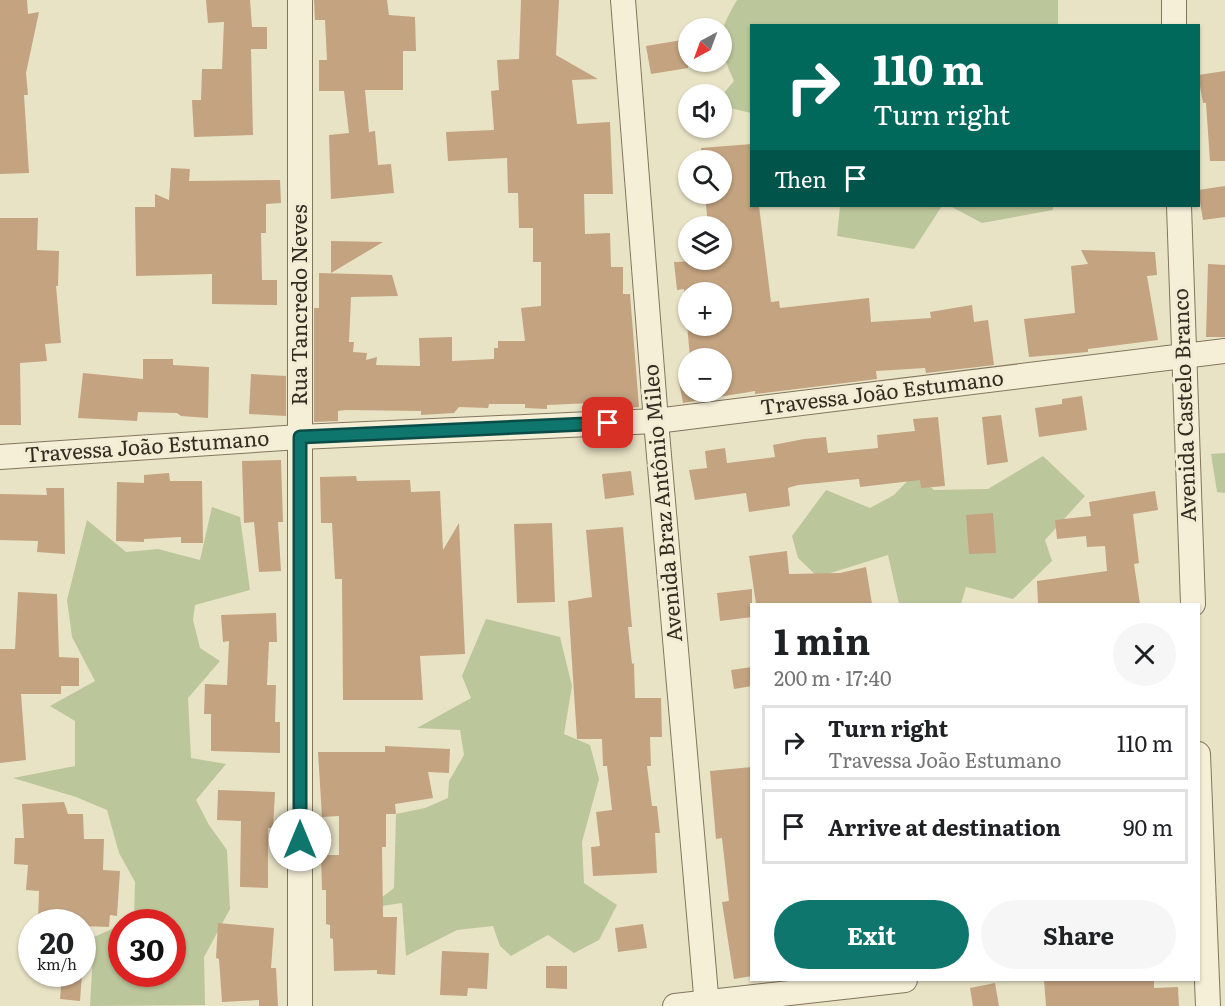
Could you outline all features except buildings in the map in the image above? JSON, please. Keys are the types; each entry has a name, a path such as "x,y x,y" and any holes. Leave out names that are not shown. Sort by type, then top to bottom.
{"street":[{"name":"Rua Tancredo Neves","path":"300,0 300,1006"},
{"name":"Avenida Braz Antônio Mileo","path":"622,0 707,1005"},
{"path":"1174,0 1174,24"},
{"name":"Avenida Castelo Branco","path":"1179,207 1193,603"},
{"name":"Travessa João Estumano","path":"0,457 300,437 656,421 1225,351"},
{"path":"1200,785 1210,941 1208,1006"},
{"path":"675,1006 707,1005 897,981"}],"green space":[{"path":"737,0 1058,0 1058,24 750,24 750,113 732,108 731,84 734,81 730,72 732,18 727,18"},
{"path":"840,207 941,207 914,249 837,236"},
{"path":"952,207 1053,207 1053,210 982,223"},
{"path":"1225,453 1225,493 1217,492 1211,454"},
{"path":"1043,456 1085,496 1045,540 1052,561 1013,599 966,587 961,603 899,603 888,555 818,577 798,558 792,536 826,490 870,508 894,495 915,473 934,490 988,489"},
{"path":"212,507 240,517 250,590 195,605 193,620 200,648 220,661 188,698 191,758 226,764 196,800 209,825 227,850 230,909 204,957 205,1005 90,1006 91,987 96,987 96,936 108,931 108,987 186,987 186,909 134,909 135,882 119,853 107,810 76,797 13,778 75,766 75,721 50,706 95,681 72,637 67,600 87,520 126,552 158,549 200,560"},
{"path":"486,619 560,637 572,686 564,734 590,745 599,779 582,842 584,883 617,905 599,940 574,953 548,935 511,956 500,946 493,926 457,930 406,956 402,903 368,908 394,888 396,814 425,808 448,798 449,781 464,755 460,730 417,728 471,698 462,676"}],"route":[{"path":"300,840 300,437 608,423"}]}
